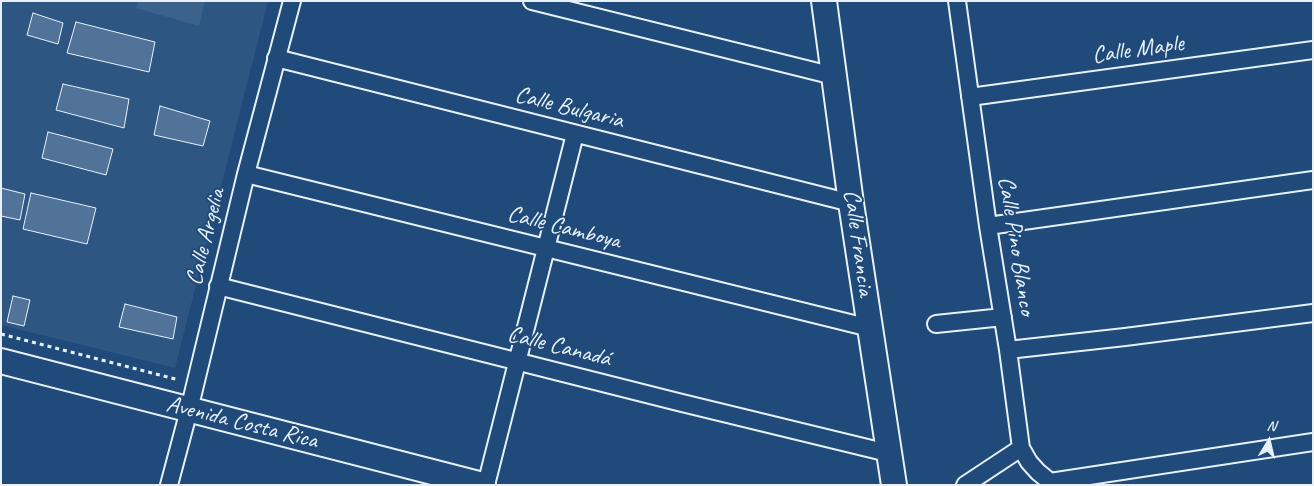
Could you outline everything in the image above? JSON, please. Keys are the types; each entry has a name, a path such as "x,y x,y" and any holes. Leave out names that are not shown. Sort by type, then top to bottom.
{"street":[{"name":"Calle Argelia","path":"169,485 246,174 292,1"},
{"path":"532,1 834,76"},
{"name":"Calle Francia","path":"824,1 851,203 894,485"},
{"name":"Calle Pino Blanco","path":"957,1 1021,448 1029,462 1052,483"},
{"name":"Calle Maple","path":"970,97 1313,50"},
{"name":"Calle Bulgaria","path":"276,58 851,203"},
{"path":"484,485 518,361 575,134"},
{"name":"Calle Camboya","path":"246,174 870,328"},
{"path":"988,226 1313,180"},
{"name":"Calle Canadá","path":"218,286 888,453"},
{"path":"1008,350 1313,313"},
{"path":"936,324 1003,317"},
{"name":"Avenida Costa Rica","path":"1,362 484,485"},
{"path":"1052,483 1313,442"},
{"path":"965,485 1021,448"}],"path":[{"path":"1,334 179,380 182,370"}],"shaded area":[{"path":"1,1 268,1 175,368 1,325"},
{"path":"138,1 205,1 199,26 136,8"}],"building":[{"path":"33,13 63,23 58,44 27,35"},
{"path":"76,22 155,42 149,72 67,53"},
{"path":"63,84 129,99 124,128 56,110"},
{"path":"160,106 210,121 203,146 154,135"},
{"path":"48,132 113,149 106,175 42,158"},
{"path":"1,188 25,194 20,220 1,216"},
{"path":"31,193 96,208 87,244 23,229"},
{"path":"13,296 30,300 24,326 7,322"},
{"path":"125,304 177,317 173,339 119,327"}]}
